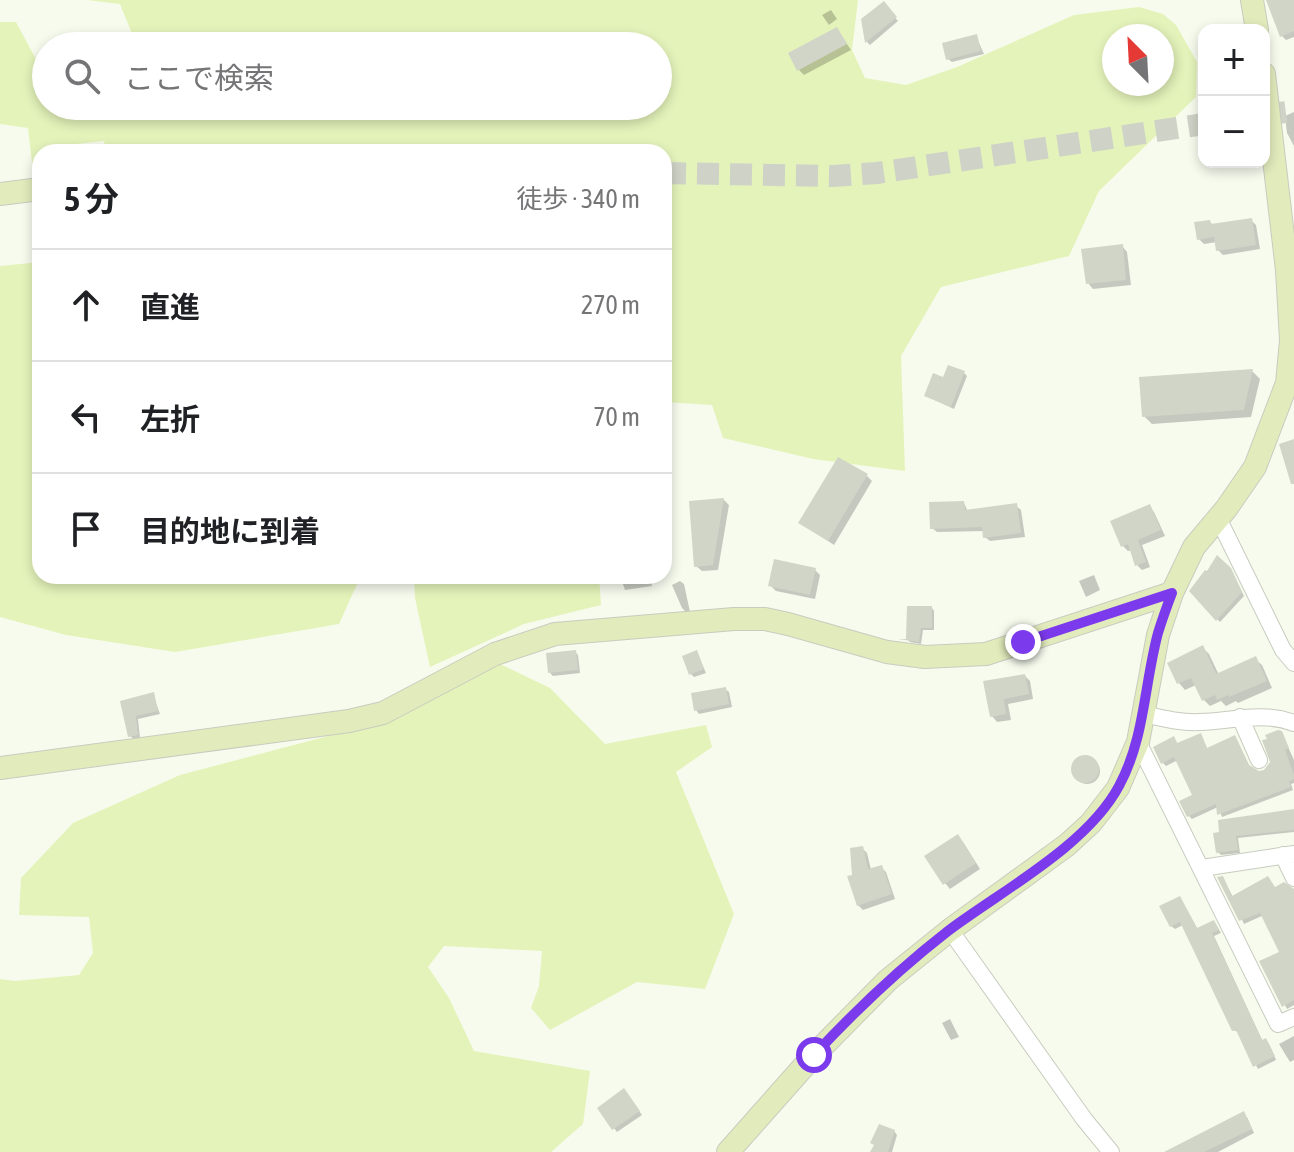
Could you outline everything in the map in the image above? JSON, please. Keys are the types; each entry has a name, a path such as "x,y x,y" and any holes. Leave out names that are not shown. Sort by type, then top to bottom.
{"street":[{"path":"1252,0 1256,24"},
{"path":"728,1152 857,1008 950,930 1067,845 1091,823 1118,788 1138,742 1158,635 1172,593 1194,547 1255,467 1287,383 1292,318 1267,96"},
{"path":"0,194 32,190"},
{"path":"1218,518 1283,650 1294,663"},
{"path":"0,768 349,721 383,713 495,654 555,634 765,619 887,652 954,657 986,654 1172,593"},
{"path":"1143,714 1198,722 1278,717 1294,723"},
{"path":"1240,717 1259,760"},
{"path":"1138,742 1278,1024 1294,1017"},
{"path":"1202,868 1288,855 1294,878"},
{"path":"950,930 1084,1119 1111,1152"}],"green space":[{"path":"87,0 858,0 852,50 865,78 906,85 957,67 1074,15 1139,7 1163,14 1176,25 1197,62 1196,97 1099,191 1069,256 941,287 901,356 905,471 813,459 723,438 712,405 672,402 672,144 105,144 104,141 32,144 32,163 28,128 0,124 0,22 16,22 32,52 32,120 672,120 672,32 131,32 120,4"},
{"path":"32,263 32,584 357,584 339,624 175,652 66,635 0,617 0,266"},
{"path":"414,584 600,584 601,605 524,624 430,667"},
{"path":"500,664 550,688 605,744 706,725 712,747 676,772 734,914 705,989 637,982 550,1030 531,1008 539,986 542,951 444,946 428,967 449,998 474,1051 590,1071 583,1124 551,1152 0,1152 0,979 15,981 79,975 93,953 89,917 19,915 21,878 73,823 180,775 389,720"}],"building":[{"path":"1266,0 1294,0 1294,31 1280,37"},
{"path":"884,1 897,17 865,43 861,19"},
{"path":"837,27 847,44 797,71 788,53"},
{"path":"977,34 981,51 946,60 942,43"},
{"path":"1252,218 1256,245 1216,251 1214,237 1197,240 1194,222 1210,220 1211,224"},
{"path":"1123,244 1126,280 1086,284 1081,249"},
{"path":"948,365 965,371 951,407 924,396 933,373 943,377"},
{"path":"1253,369 1244,410 1142,417 1139,377"},
{"path":"1294,439 1294,484 1291,484 1279,444"},
{"path":"838,457 868,474 828,541 798,523"},
{"path":"724,498 713,565 694,567 689,501"},
{"path":"964,501 965,510 1017,503 1021,533 983,538 982,527 930,529 929,502"},
{"path":"1150,504 1161,530 1138,540 1146,562 1135,566 1128,544 1121,547 1110,521"},
{"path":"1217,555 1231,568 1242,592 1216,621 1189,591"},
{"path":"774,559 816,568 810,595 768,586"},
{"path":"907,606 932,606 932,628 921,628 919,642 898,639 906,639"},
{"path":"1203,645 1216,674 1256,656 1267,681 1229,697 1217,700 1215,695 1202,701 1191,678 1177,684 1167,663"},
{"path":"576,650 578,670 548,673 546,653"},
{"path":"697,650 704,669 689,675 682,656"},
{"path":"1025,674 1029,694 1004,699 1006,714 990,717 983,681"},
{"path":"726,687 729,704 694,711 691,693"},
{"path":"154,692 158,711 136,716 138,735 128,737 120,701"},
{"path":"1282,731 1289,748 1285,750 1294,775 1294,779 1289,781 1291,787 1217,815 1216,804 1187,817 1179,801 1192,795 1174,757 1161,764 1153,747 1174,736 1177,743 1201,733 1207,748 1235,735 1249,765 1259,771 1270,762 1262,740 1267,739 1265,735"},
{"path":"1085,755 1095,759 1099,769 1095,779 1085,783 1075,779 1071,769 1075,759"},
{"path":"1294,809 1294,830 1236,836 1238,850 1216,853 1213,833 1219,832 1218,820"},
{"path":"958,834 976,863 943,885 924,856"},
{"path":"863,846 868,869 882,865 892,894 857,906 847,876 852,875 850,848"},
{"path":"1223,876 1232,896 1268,876 1275,887 1284,882 1294,889 1294,1000 1282,1007 1259,961 1279,952 1260,913 1239,921 1217,877"},
{"path":"1180,896 1197,928 1214,920 1219,930 1212,933 1262,1040 1266,1038 1275,1056 1253,1067 1236,1030 1232,1031 1180,922 1170,927 1159,906"},
{"path":"624,1088 640,1111 612,1130 597,1108"},
{"path":"1244,1111 1252,1129 1204,1152 1164,1152"},
{"path":"879,1124 895,1130 888,1152 870,1152 874,1145 870,1143"}],"tunnel":[{"path":"1270,114 1294,111"},
{"path":"672,173 833,176 877,173 1198,125"}],"route":[{"path":"814,1055 857,1008 888,980 950,930 1067,845 1091,823 1118,788 1138,742 1158,635 1172,593 1023,642"}]}
